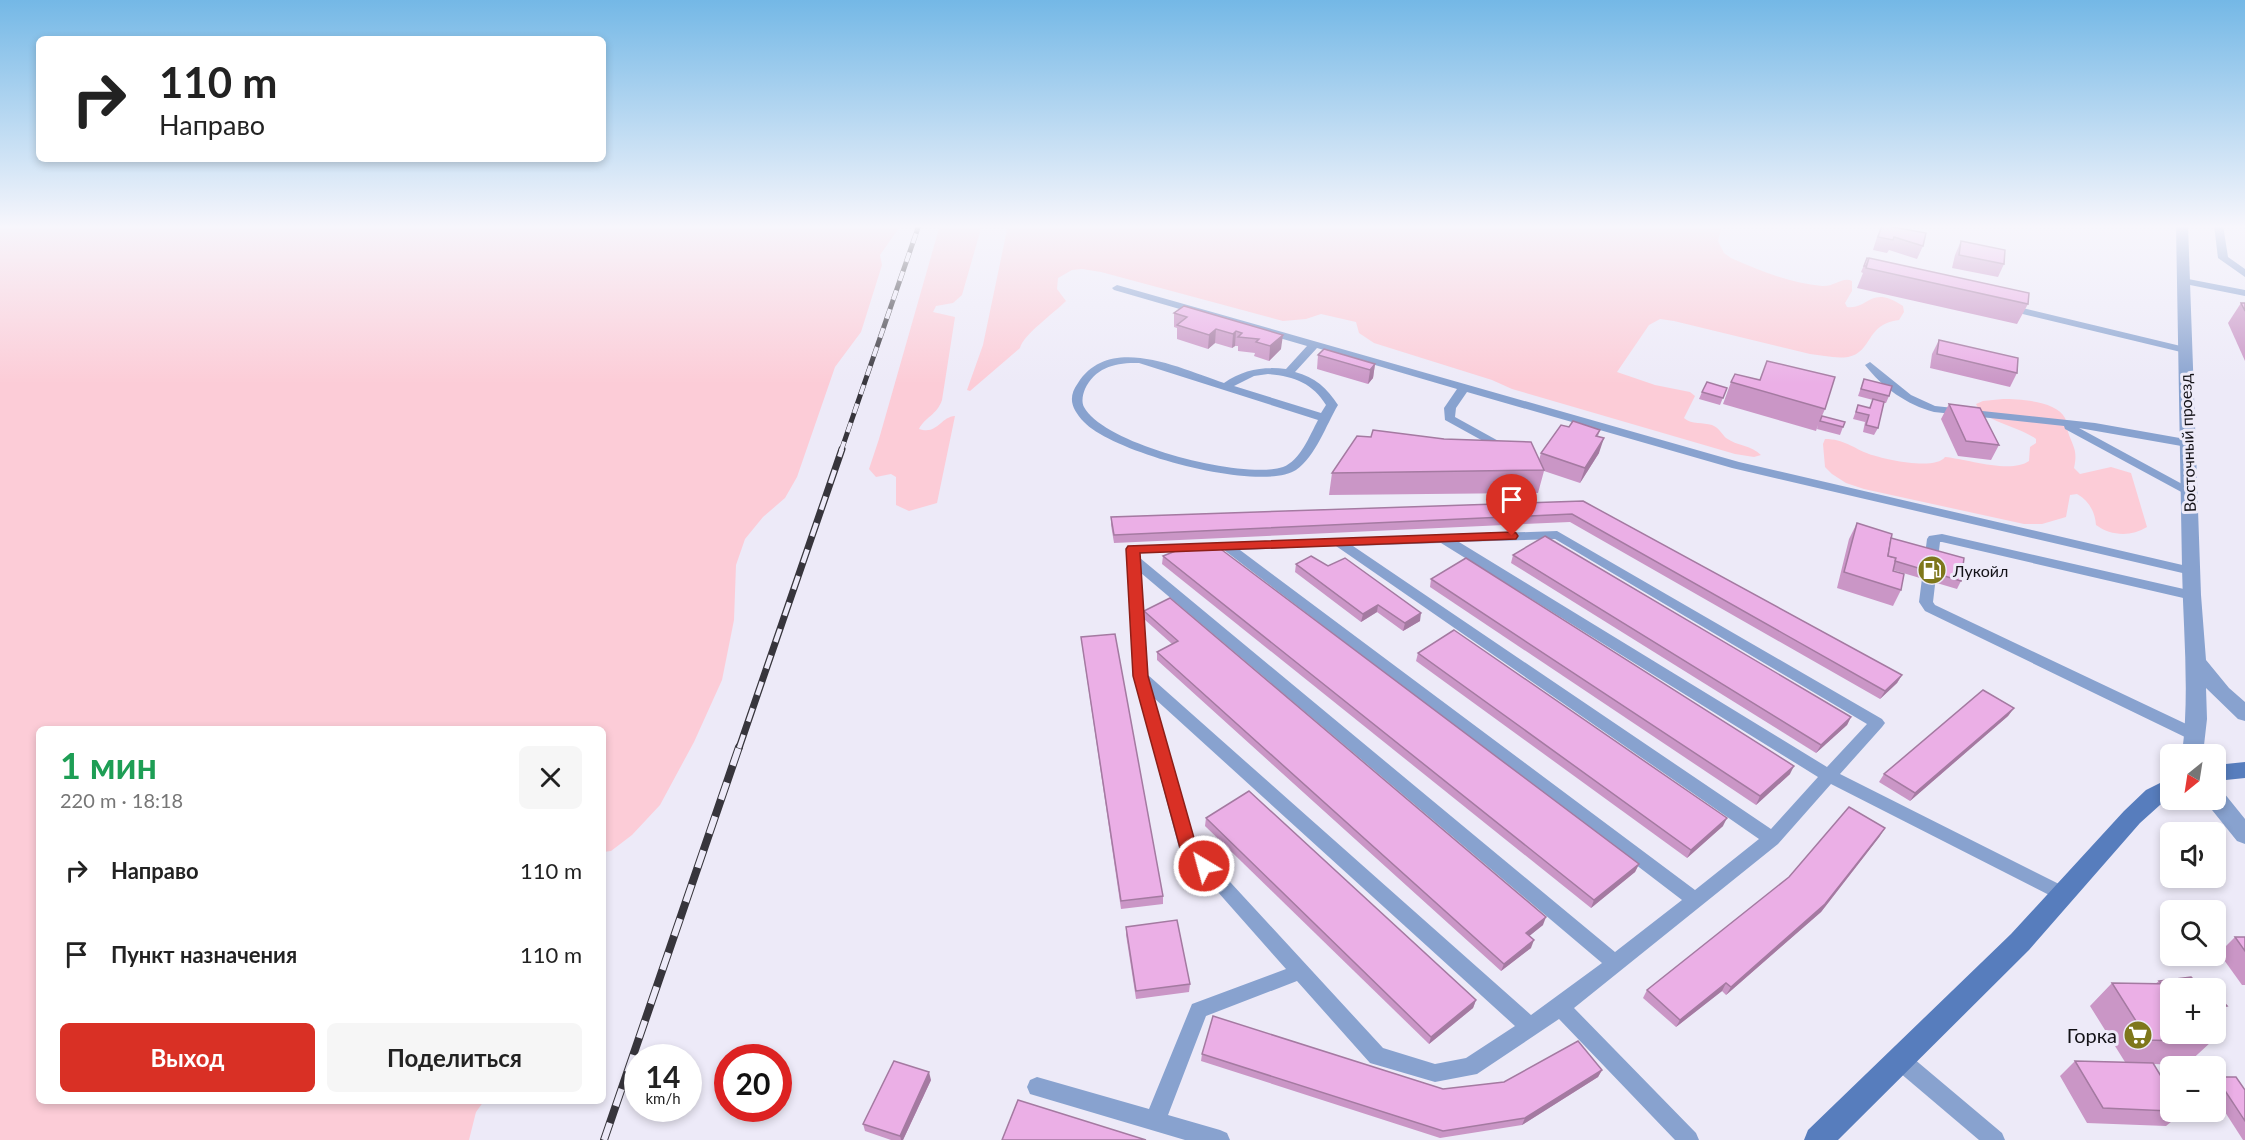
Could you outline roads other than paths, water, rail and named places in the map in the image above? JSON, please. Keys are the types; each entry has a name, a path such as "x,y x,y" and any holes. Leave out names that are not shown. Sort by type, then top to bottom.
{"main road":[{"path":"2226,772 2245,770"},
{"path":"1818,1140 2020,942 2132,818 2160,792"}],"street":[{"name":"Восточный проезд","path":"2183,281 2191,571 2196,661 2197,720 2194,744"},
{"path":"2196,661 2222,693 2245,714"},
{"path":"2225,810 2245,835"}],"lane":[{"path":"2183,281 2243,294"},
{"path":"1117,288 1736,465 2191,571"},
{"path":"1992,304 2185,350"},
{"path":"1288,373 1315,344"},
{"path":"1226,387 1234,379 1252,372 1288,373 1318,386 1328,395 1332,405 1300,460 1291,468 1278,473 1260,475 1194,465 1136,446 1090,422 1078,408 1077,398 1085,379 1093,371 1113,361 1127,359 1150,362 1226,387 1324,418"},
{"path":"1870,365 1908,400 1934,409 2059,421 2187,443"},
{"path":"1465,386 1450,408 1449,418 1517,454"},
{"path":"2059,421 2189,490"},
{"path":"1557,535 1877,723 1772,839 1560,1007 1470,1067 1436,1073 1377,1056 1188,848 1141,676 1133,549 1338,542 1557,535"},
{"path":"1444,538 1829,776 2063,894"},
{"path":"2192,595 1942,538 1934,539 1926,602 1930,608 2192,744"},
{"path":"1338,542 1772,839"},
{"path":"1227,546 1695,900"},
{"path":"1134,560 1615,963"},
{"path":"1141,676 1530,1027"},
{"path":"1155,1121 1200,1010 1300,972"},
{"path":"1560,1007 1689,1140"},
{"path":"1900,1060 1995,1140"},
{"path":"1037,1087 1220,1140"}],"railway":[{"path":"841,451 901,278"},
{"path":"739,748 842,449"},
{"path":"604,1140 739,747"}],"place":[{"name":"Лукойл","path":"1932,570"},
{"name":"Горка","path":"2138,1035"}]}
